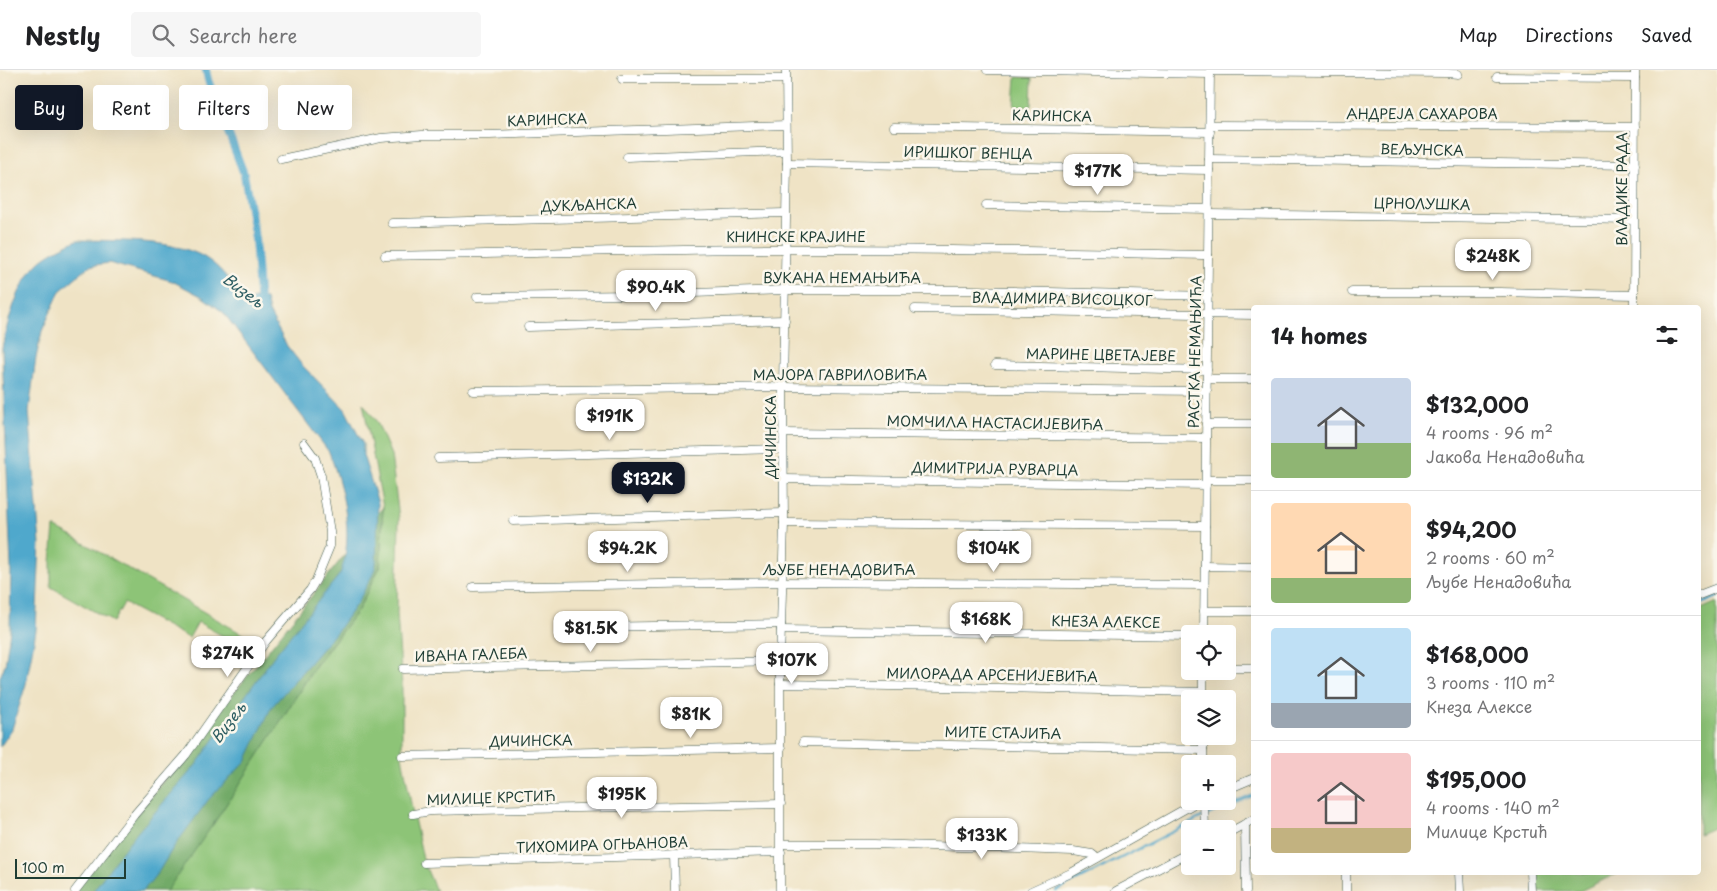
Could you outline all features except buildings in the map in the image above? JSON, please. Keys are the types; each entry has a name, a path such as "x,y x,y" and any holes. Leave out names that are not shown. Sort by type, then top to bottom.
{"street":[{"name":"ДИЧИНСКА","path":"780,891 780,661 784,523 783,387 787,163 786,70"},
{"path":"987,70 1447,72 1458,74"},
{"name":"РАСТКА НЕМАЊИЋА","path":"1204,625 1210,72"},
{"path":"1497,77 1635,74"},
{"name":"ВЛАДИКЕ РАДА","path":"1634,305 1635,74"},
{"path":"622,79 786,79"},
{"name":"КАРИНСКА","path":"281,159 382,138 422,135 490,135 786,125"},
{"name":"КАРИНСКА","path":"894,126 1210,128"},
{"name":"АНДРЕЈА САХАРОВА","path":"1210,128 1635,127"},
{"path":"627,157 786,150"},
{"name":"ВЕЉУНСКА","path":"1209,159 1635,165"},
{"name":"ИРИШКОГ ВЕНЦА","path":"787,163 1209,170"},
{"name":"ЦРНОЛУШКА","path":"986,204 1209,212 1634,220"},
{"name":"ДУКЉАНСКА","path":"392,223 785,213"},
{"name":"КНИНСКЕ КРАЈИНЕ","path":"384,256 784,248 1208,255"},
{"name":"ВУКАНА НЕМАЊИЋА","path":"477,297 785,290 971,290 1208,296"},
{"path":"1352,292 1500,292 1634,295"},
{"name":"ВЛАДИМИРА ВИСОЦКОГ","path":"916,309 1251,315"},
{"path":"528,327 785,320"},
{"name":"МАРИНЕ ЦВЕТАЈЕВЕ","path":"996,365 1207,370"},
{"path":"1207,379 1251,379"},
{"name":"МАЈОРА ГАВРИЛОВИЋА","path":"473,391 783,387 1207,392"},
{"path":"1206,424 1251,424"},
{"name":"МОМЧИЛА НАСТАСИЈЕВИЋА","path":"783,433 1206,438"},
{"path":"75,891 134,815 186,755 266,641 310,590 316,580 328,553 330,532 321,476 314,458 304,443"},
{"path":"438,458 783,449"},
{"name":"ДИМИТРИЈА РУВАРЦА","path":"784,479 1206,482 1251,480"},
{"path":"514,521 784,513"},
{"path":"784,523 1205,526"},
{"path":"1205,566 1251,567"},
{"name":"ЉУБЕ НЕНАДОВИЋА","path":"473,587 782,582 1204,585"},
{"path":"1701,594 1717,588"},
{"path":"1204,611 1251,611"},
{"path":"588,627 781,627"},
{"name":"КНЕЗА АЛЕКСЕ","path":"781,627 1181,636"},
{"name":"ИВАНА ГАЛЕБА","path":"403,669 780,661"},
{"path":"1236,668 1251,668"},
{"name":"МИЛОРАДА АРСЕНИЈЕВИЋА","path":"780,684 1181,695"},
{"name":"МИТЕ СТАЈИЋА","path":"803,742 1202,750"},
{"path":"1202,745 1202,755"},
{"name":"ДИЧИНСКА","path":"402,756 781,748"},
{"path":"1236,786 1251,779"},
{"name":"МИЛИЦЕ КРСТИЋ","path":"413,814 431,811 781,804"},
{"path":"1031,891 1071,873 1183,810"},
{"path":"1236,828 1251,820"},
{"path":"1244,824 1246,891"},
{"name":"ТИХОМИРА ОГЊАНОВА","path":"424,863 674,856 781,848 874,844 1073,851 1092,854 1097,858"},
{"path":"674,856 675,891"},
{"path":"1116,891 1181,857"},
{"path":"1346,875 1346,891"},
{"path":"1459,875 1460,891"},
{"path":"1530,875 1531,891"}],"green space":[{"path":"1016,77 1032,78 1031,106 1014,106"},
{"path":"363,403 377,422 391,455 399,518 397,613 402,686 402,756 424,863 436,891 165,891 214,823 314,668 358,610 380,567 383,507"},
{"path":"383,507 380,567 358,610 317,663 214,823 168,889 165,891 75,891"},
{"path":"54,527 258,643 251,652 198,622 189,638 124,603 113,622 51,587"},
{"path":"1717,602 1717,826 1701,833 1701,609"},
{"path":"1536,875 1614,875 1580,891 1537,891"}],"water":[{"name":"Визељ","path":"77,240 146,242 182,248 197,254 215,265 244,298 250,301 255,298 266,299 269,312 287,346 302,365 345,409 363,444 363,455 378,503 376,564 373,574 358,602 338,630 271,708 246,761 209,799 143,891 93,891 130,841 196,765 274,656 340,574 347,544 347,528 343,496 329,452 223,312 201,296 172,281 109,263 89,266 60,291 42,331 36,358 29,411 40,544 36,630 26,684 12,729 0,747 0,677 5,665 10,630 11,568 2,348 14,304 30,273 45,257"}],"waterway":[{"name":"Визељ","path":"206,70 208,80 244,174 255,238 260,307"},
{"path":"1701,604 1717,597"},
{"path":"1207,815 1251,796"},
{"path":"1056,891 1202,817"}]}
